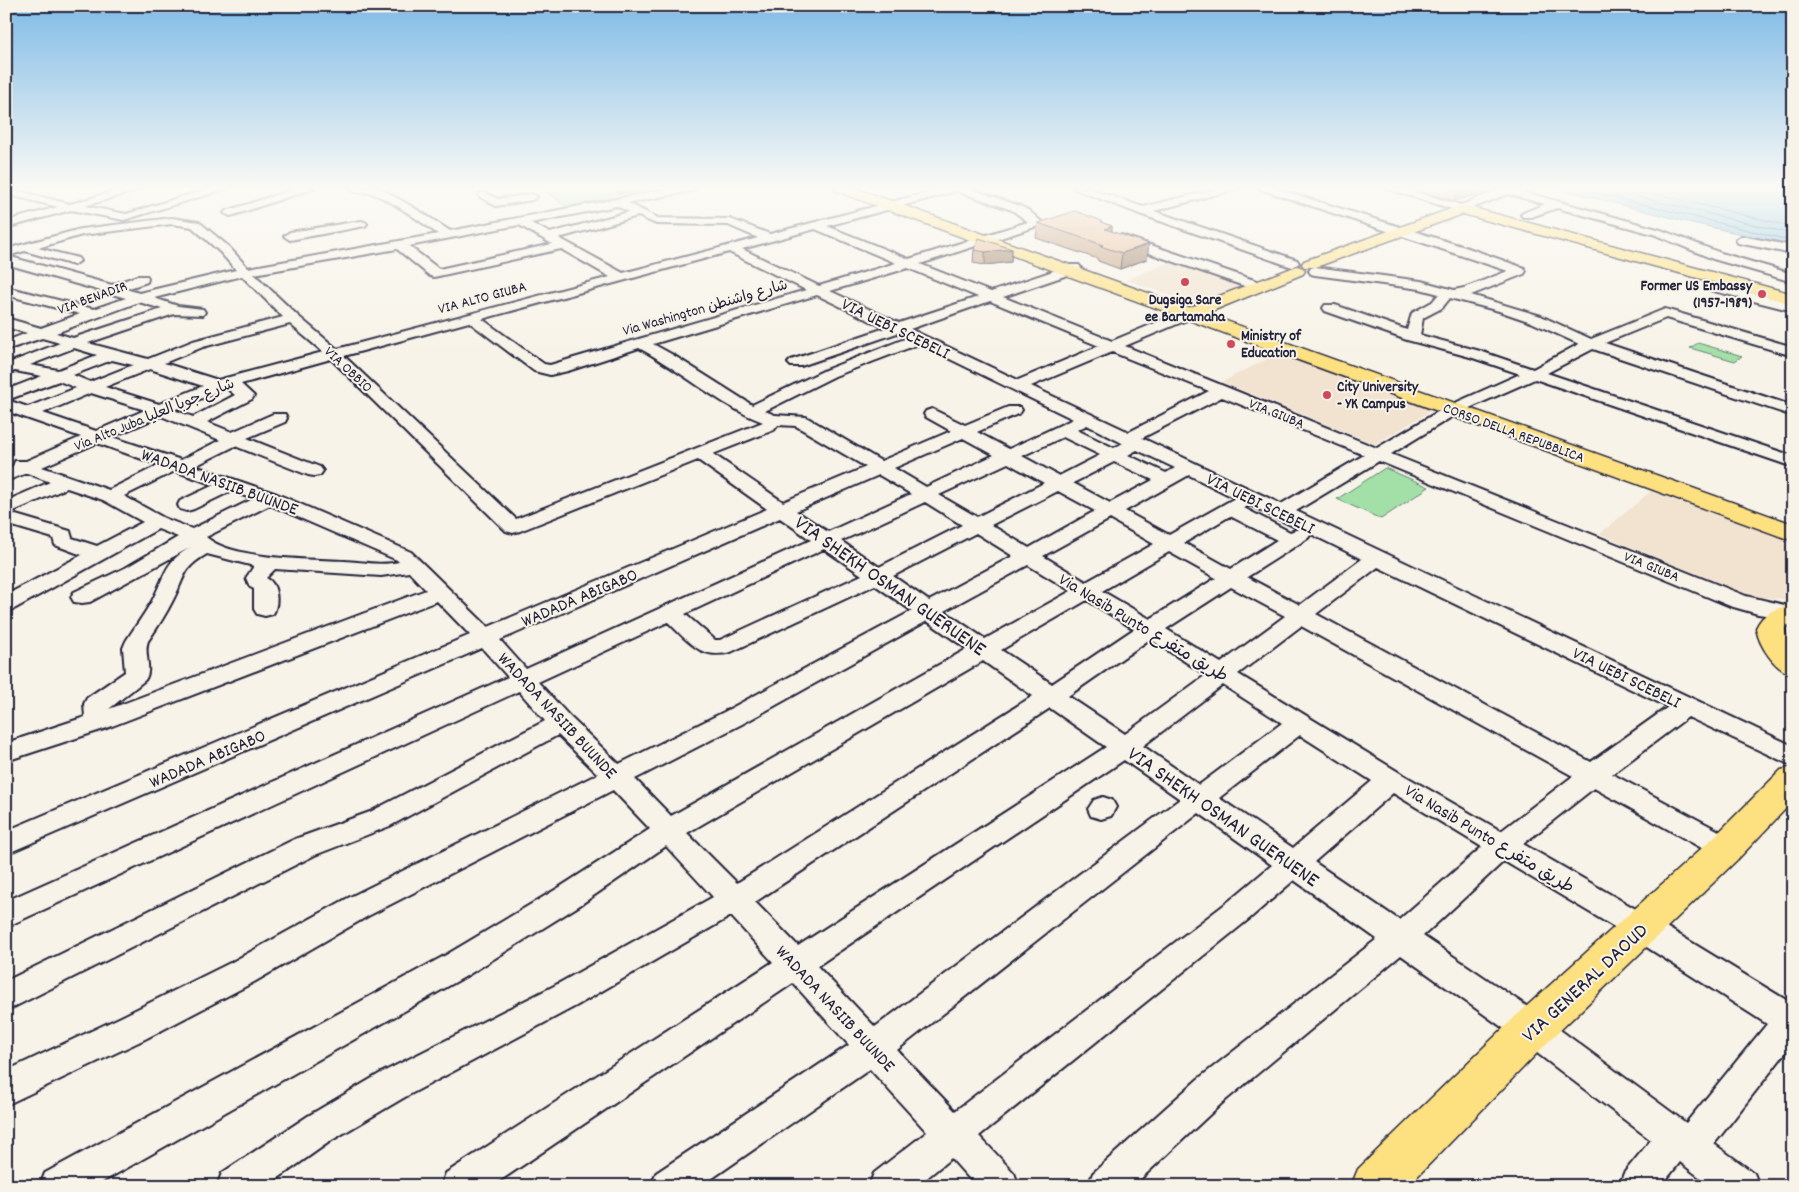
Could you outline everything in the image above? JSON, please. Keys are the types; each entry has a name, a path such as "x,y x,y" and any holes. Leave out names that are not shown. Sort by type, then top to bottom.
{"main road":[{"name":"CORSO DELLA REPUBBLICA","path":"997,244 1192,312 1793,532"},
{"path":"1192,312 1368,244"},
{"path":"1588,244 1793,299"},
{"path":"1457,409 1793,525"},
{"path":"1792,613 1776,618 1770,625 1770,630 1775,642 1793,665"},
{"name":"VIA GENERAL DAOUD","path":"1375,1186 1532,1029 1726,848 1793,778"}],"street":[{"path":"6,253 26,244 74,261"},
{"name":"VIA OBBIO","path":"220,244 245,272 293,320 333,353 490,506 513,526 701,454"},
{"path":"393,244 434,273 562,245 620,277"},
{"name":"VIA BENADIR","path":"6,346 140,297 245,272 408,244"},
{"name":"VIA ALTO GIUBA","path":"333,353 747,244"},
{"name":"VIA GIUBA","path":"860,244 1738,601"},
{"name":"Via Washington شارع واشنطن","path":"470,317 539,368 550,370 573,365 640,343 818,291 906,262 974,244"},
{"path":"1134,244 1258,286"},
{"path":"1237,244 1304,267 1421,285 1454,293 1525,315 1566,334 1793,411"},
{"path":"1412,338 1417,316 1437,304 1446,294 1467,292 1520,271 1439,244"},
{"path":"1685,244 1717,256 1793,278"},
{"path":"1760,244 1793,250"},
{"path":"1158,252 1177,247"},
{"name":"VIA UEBI SCEBELI","path":"730,248 1189,468 1240,503 1282,512 1793,757"},
{"path":"6,260 140,297 172,308 172,310"},
{"path":"796,364 990,296 1071,270"},
{"path":"6,287 53,273"},
{"path":"113,289 142,279"},
{"path":"1724,281 1715,287 1793,307"},
{"path":"6,291 92,314"},
{"path":"6,304 29,297"},
{"path":"8,323 62,306"},
{"path":"1330,308 1412,338 1458,349 1793,462"},
{"path":"8,366 172,310 198,312"},
{"path":"1016,386 1192,312"},
{"path":"1282,512 1377,454 1457,409 1534,374 1593,343 1665,313 1793,352"},
{"path":"28,414 147,363 198,344 293,320"},
{"path":"8,323 76,342 110,355 224,384 246,396 194,422"},
{"path":"751,412 830,373 919,339"},
{"name":"Via Nasib Punto طريق متفرع","path":"640,343 668,358 751,412 774,420 800,421 925,494 1150,629 1391,780 1642,928 1792,1020"},
{"name":"Via Alto Juba شارع جوبا العليا","path":"6,476 224,384 333,353"},
{"path":"6,396 110,355"},
{"path":"8,366 58,376 161,410 314,471"},
{"path":"670,613 709,647 723,647 877,576 1114,455 1132,441 1222,391"},
{"name":"WADADA NASIIB BUUNDE","path":"6,405 270,498 404,556 442,592 561,722 795,964 1001,1186"},
{"name":"WADADA ABIGABO","path":"6,844 1014,410"},
{"path":"932,414 1726,848"},
{"path":"110,496 279,418"},
{"path":"6,914 670,613 1087,419"},
{"path":"701,454 768,426 774,420"},
{"path":"1063,430 1166,480"},
{"name":"VIA SHEKH OSMAN GUERUENE","path":"701,454 1532,1029 1741,1186"},
{"path":"6,460 110,496 157,522 241,559 388,570 413,565"},
{"path":"6,1088 142,1024 242,972 358,907 733,718 1189,468"},
{"path":"6,508 66,482"},
{"path":"187,505 231,484"},
{"path":"82,597 200,541 270,498"},
{"path":"58,1186 458,964 570,896 668,831 1240,503 1291,540"},
{"path":"6,518 62,535 62,541 100,554"},
{"path":"6,604 157,522"},
{"path":"235,1186 320,1128 393,1085 565,996 734,900 1311,526"},
{"path":"98,722 96,704 136,675 134,648 137,640 163,600 172,577 200,541"},
{"path":"459,1186 1125,747 1377,558"},
{"path":"265,609 265,587 263,584 257,583 256,578 261,570 271,562"},
{"path":"6,752 98,722 442,592"},
{"path":"1738,601 1758,608 1792,613"},
{"path":"1738,601 1752,611 1770,630"},
{"path":"1106,1186 1210,1091 1400,938 1503,845 1592,775 1687,706"},
{"path":"6,997 305,847 380,819 561,722"},
{"path":"669,1186 873,1048 1300,722"},
{"path":"887,1186 954,1135 1294,864 1391,780"},
{"path":"1637,1186 1683,1143 1792,1020"}],"shaded area":[{"name":"Dugsiga Sare ee Bartamaha","path":"1175,260 1245,284 1195,304 1126,280"},
{"name":"City University - YK Campus","path":"1281,352 1436,408 1375,444 1222,382"},
{"path":"1651,491 1793,542 1793,600 1751,596 1600,534"}],"green space":[{"path":"1698,343 1742,356 1735,361 1690,348"},
{"path":"1385,468 1429,487 1381,519 1337,499"}],"building":[{"path":"977,244 996,244 1012,249 985,252 974,250"},
{"path":"1099,244 1149,244 1122,253 1100,246 1103,245"}],"place":[{"name":"Dugsiga Sare ee Bartamaha","path":"1185,282"},
{"name":"Former US Embassy (1957-1989)","path":"1762,294"},
{"name":"Ministry of Education","path":"1231,344"},
{"name":"City University - YK Campus","path":"1327,395"}]}
